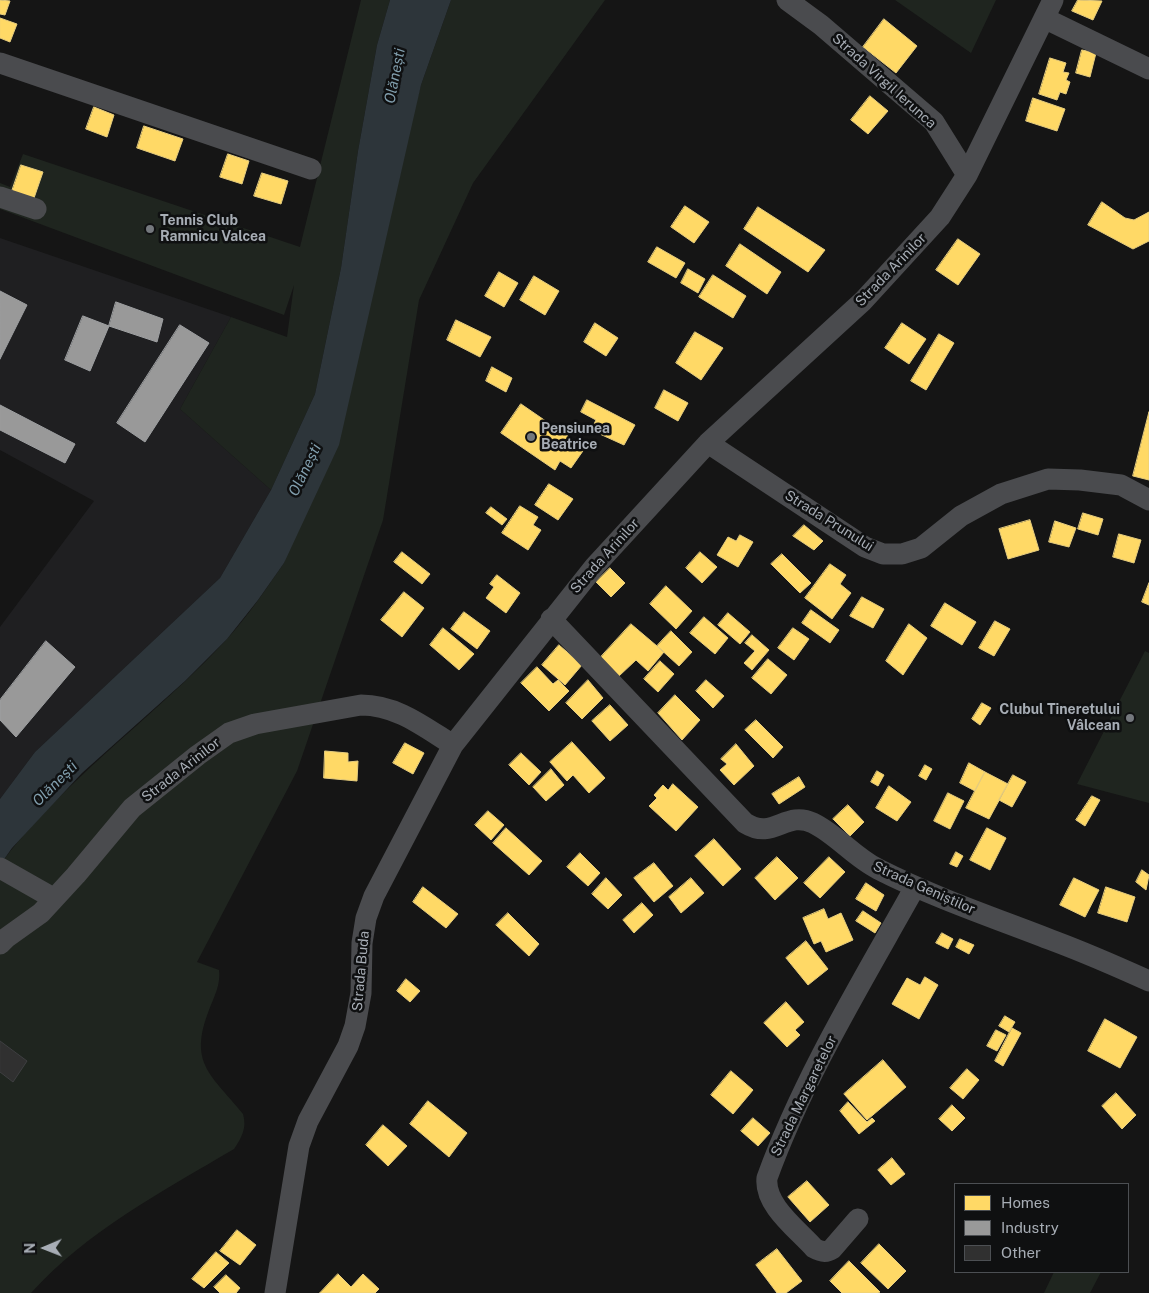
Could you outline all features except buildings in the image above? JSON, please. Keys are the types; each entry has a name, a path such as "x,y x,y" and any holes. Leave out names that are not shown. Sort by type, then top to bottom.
{"street":[{"name":"Strada Virgil Ierunca","path":"787,0 821,25 934,122 966,175"},
{"name":"Strada Arinilor","path":"0,944 41,913 76,875 132,808 198,755 230,733 255,724 361,705 374,705 395,710 453,745 551,619 595,566 708,443 863,300 914,248 940,217 966,175 1048,9"},
{"path":"1048,9 1149,69"},
{"path":"0,64 311,169"},
{"path":"0,197 36,209"},
{"name":"Strada Prunului","path":"708,443 865,547 883,554 902,554 920,548 961,516 1001,494 1048,479 1080,480 1121,486 1149,500"},
{"name":"Strada Geniștilor","path":"551,619 745,823 754,829 763,830 802,818 814,823 875,868 915,887 1149,981"},
{"name":"Strada Buda","path":"275,1293 299,1146 308,1121 348,1046 355,1026 361,993 362,943 366,918 374,896 453,745"},
{"path":"0,868 53,898"},
{"name":"Strada Margaretelor","path":"858,1219 832,1249 827,1252 820,1251 814,1248 774,1204 766,1188 767,1178 791,1119 824,1053 915,887"}],"shaded area":[{"path":"361,0 390,0 377,45 358,151 341,268 315,394 271,490 180,409 231,317 287,337 294,285 284,315 0,209 0,183 10,187 23,154 300,247"},
{"path":"451,0 605,0 473,183 419,300 383,520 297,771 197,962 219,970 217,990 203,1028 202,1056 213,1078 243,1114 243,1132 234,1149 153,1197 101,1231 76,1250 31,1293 0,1293 0,865 28,830 69,788 183,683 227,639 250,612 284,563 421,85"},
{"path":"895,0 996,0 971,53"},
{"path":"0,238 231,317 180,409 271,490 220,578 35,752 0,799 0,627 94,501 0,450"},
{"name":"Clubul Tineretului Vâlcean","path":"1145,651 1149,653 1149,803 1077,784"},
{"path":"1054,1273 1100,1273 1090,1293 1044,1293"}],"water":[{"name":"Olănești","path":"390,0 451,0 421,85 339,445 284,563 227,639 185,681 82,773 12,848 0,865 0,799 35,752 220,578 271,490 315,394 341,268 358,151 377,45"}],"place":[{"name":"Tennis Club Ramnicu Valcea","path":"150,229"},
{"name":"Pensiunea Beatrice","path":"531,437"},
{"name":"Clubul Tineretului Vâlcean","path":"1130,718"}]}
